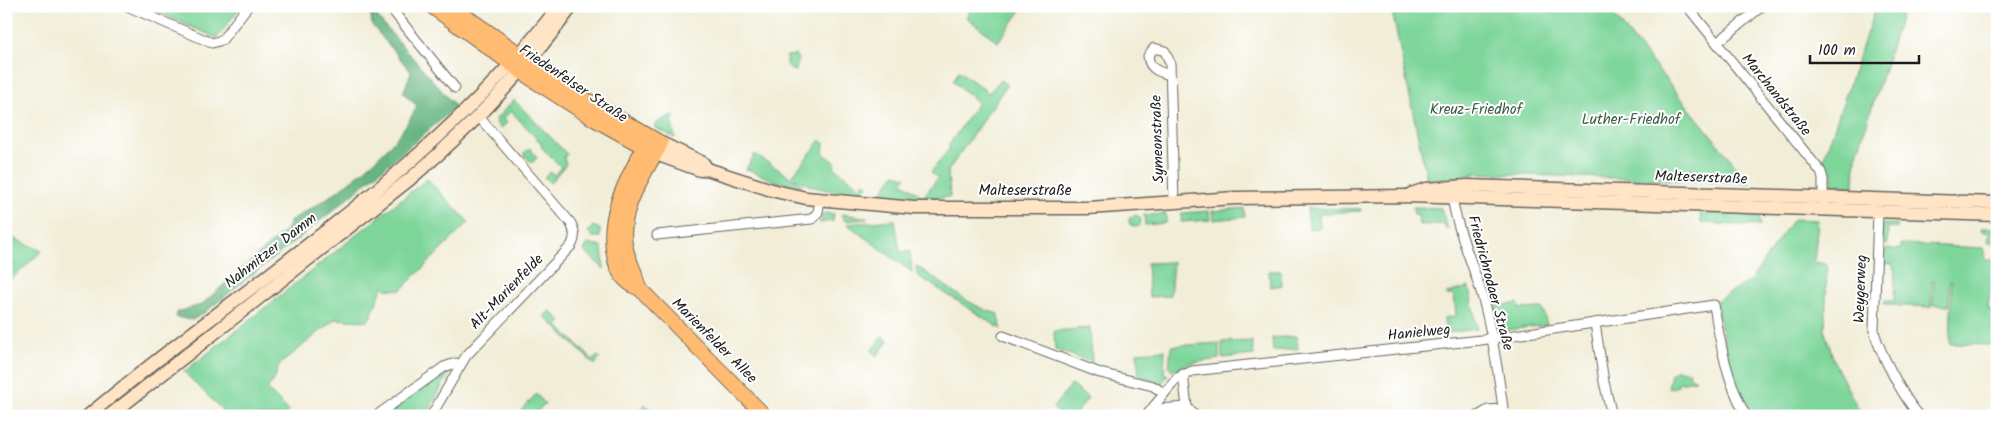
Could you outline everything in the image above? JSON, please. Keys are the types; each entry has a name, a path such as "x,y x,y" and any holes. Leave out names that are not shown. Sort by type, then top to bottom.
{"main road":[{"name":"Friedenfelser Straße","path":"431,6 580,96 646,142 700,170 707,169 775,191 820,200"},
{"name":"Friedenfelser Straße","path":"451,6 521,62"},
{"path":"521,62 559,6"},
{"path":"521,62 572,6"},
{"name":"Nahmitzer Damm","path":"88,416 381,186 521,62"},
{"name":"Nahmitzer Damm","path":"108,416 410,179 479,117 521,62"},
{"path":"469,107 479,117"},
{"name":"Marienfelder Allee","path":"640,289 628,285 618,272 611,236 620,194 646,142"},
{"name":"Marienfelder Allee","path":"659,148 632,199 625,223 628,256 640,289 765,416"},
{"name":"Malteserstraße","path":"820,200 925,208 1090,208 1243,198 1406,196 1426,189 1452,192 1506,192 1823,203 1997,203"},
{"name":"Malteserstraße","path":"1823,203 1878,211 1997,215"}],"street":[{"path":"127,6 212,43 222,40 248,6"},
{"path":"389,6 455,88"},
{"name":"Marchandstraße","path":"1687,6 1821,172 1823,203"},
{"path":"1717,43 1762,6"},
{"name":"Symeonstraße","path":"1170,75 1174,202"},
{"name":"Alt-Marienfelde","path":"431,416 459,365 571,246 575,239 575,232 570,222 479,117"},
{"name":"Friedrichrodaer Straße","path":"1452,192 1484,300 1497,360 1503,412"},
{"path":"658,235 812,219 818,212 820,200"},
{"name":"Weygerweg","path":"1878,211 1874,331 1879,346 1911,406 1920,416"},
{"name":"Hanielweg","path":"1183,374 1192,371 1491,338 1714,304 1723,358 1734,392 1746,416"},
{"path":"1595,323 1604,382 1612,416"},
{"path":"1003,336 1100,373 1146,384 1164,393"},
{"name":"Alt-Marienfelde","path":"376,416 444,367 456,363 459,365"},
{"path":"1146,416 1164,393 1183,374"},
{"path":"1183,374 1187,407 1195,416"},
{"path":"1154,406 1157,408 1187,407"},
{"path":"1478,416 1488,410 1503,412"}],"green space":[{"path":"143,6 241,6 217,38"},
{"path":"973,6 1024,6 998,42 966,17"},
{"path":"1391,6 1606,6 1750,183 1474,173 1474,175 1427,180"},
{"path":"1876,6 1903,6 1903,10 1856,157 1854,187 1842,186 1842,184 1832,186 1832,172 1823,161"},
{"path":"370,9 456,107 330,213 204,313 192,320 176,317 177,312 201,305 286,230 291,220 326,199 362,172 394,140 407,123 417,106 403,93 411,72 372,25"},
{"path":"795,55 798,59 796,71 789,68 786,64 787,56"},
{"path":"959,71 989,93 1000,80 1007,85 948,171 950,197 915,198 879,195 895,174 906,177 902,182 923,197 938,178 931,172 950,148 948,146 978,103 953,81"},
{"path":"514,100 567,154 564,158 566,164 550,183 544,177 550,172 554,175 561,167 540,146 542,144 511,111 503,119 507,123 501,129 496,123 496,119"},
{"path":"674,115 672,123 675,138 654,127 658,122"},
{"path":"821,140 824,143 823,153 836,163 834,167 860,187 864,182 868,185 860,194 833,191 808,185 792,176"},
{"path":"530,148 537,158 532,163 523,154"},
{"path":"755,154 802,185 801,187 778,182 746,169"},
{"path":"427,179 469,222 401,290 386,289 383,286 371,316 367,321 335,319 278,366 275,378 267,389 289,411 284,416 228,416 184,372"},
{"path":"1413,207 1441,208 1448,229 1446,229 1444,224 1419,225 1418,215 1414,214"},
{"path":"1244,208 1245,217 1213,220 1212,211"},
{"path":"1307,208 1361,209 1361,211 1319,214 1320,228 1309,229"},
{"path":"1703,208 1759,210 1760,226 1701,223 1700,213"},
{"path":"1209,211 1210,220 1181,222 1182,213"},
{"path":"824,213 834,214 833,221 819,223"},
{"path":"841,214 866,217 867,219 845,221"},
{"path":"1166,214 1166,223 1145,225 1144,215"},
{"path":"1135,215 1141,221 1135,227 1129,221"},
{"path":"1793,219 1818,220 1814,262 1827,264 1825,332 1835,364 1862,416 1749,416 1732,374 1716,301 1751,280"},
{"path":"895,220 900,252 910,252 912,272 847,224"},
{"path":"1882,224 1897,224 1897,229 1888,227 1887,245 1881,245"},
{"path":"593,226 600,229 600,237 593,237 588,232"},
{"path":"1982,228 1994,228 1994,243 1988,243 1989,233 1981,231"},
{"path":"6,235 42,251 6,284"},
{"path":"587,244 602,247 604,269 584,251"},
{"path":"1901,244 1983,248 1986,259 1997,260 1997,263 1994,264 1994,293 1990,292 1988,309 1997,310 1995,322 1991,322 1991,328 1994,332 1991,342 1997,343 1997,345 1950,344 1952,281 1950,281 1949,306 1933,305 1934,280 1932,280 1931,307 1884,305 1885,301 1894,301 1895,269 1893,269 1893,264 1880,264 1881,250 1886,252 1887,249 1901,249"},
{"path":"1173,262 1170,296 1149,297 1147,263"},
{"path":"916,266 966,300 998,314 1001,329 917,275"},
{"path":"1269,271 1281,271 1282,285 1270,287"},
{"path":"1469,287 1477,329 1445,333 1444,318 1456,316 1454,295 1447,295 1447,293"},
{"path":"1518,303 1519,309 1542,308 1547,325 1498,331 1495,306"},
{"path":"550,310 562,322 558,326 593,360 598,356 600,358 595,365 544,316"},
{"path":"1090,328 1092,362 1055,350 1054,331"},
{"path":"882,336 888,341 877,356 871,351"},
{"path":"1297,336 1298,349 1273,351 1272,338"},
{"path":"1252,341 1254,355 1222,358 1222,342"},
{"path":"1219,343 1219,359 1190,363 1174,371 1169,367 1171,346"},
{"path":"1165,350 1164,373 1168,375 1161,384 1139,376 1137,352"},
{"path":"451,369 426,416 382,416 446,370"},
{"path":"1675,370 1690,371 1689,375 1695,380 1678,383 1677,386 1668,389 1671,374"},
{"path":"1071,385 1088,398 1074,416 1062,416 1053,408"},
{"path":"536,394 545,403 533,416 522,416 519,413"},
{"path":"645,404 657,416 635,416"}],"park label":[{"name":"Kreuz-Friedhof","path":"1476,110"},
{"name":"Luther-Friedhof","path":"1631,120"}]}
